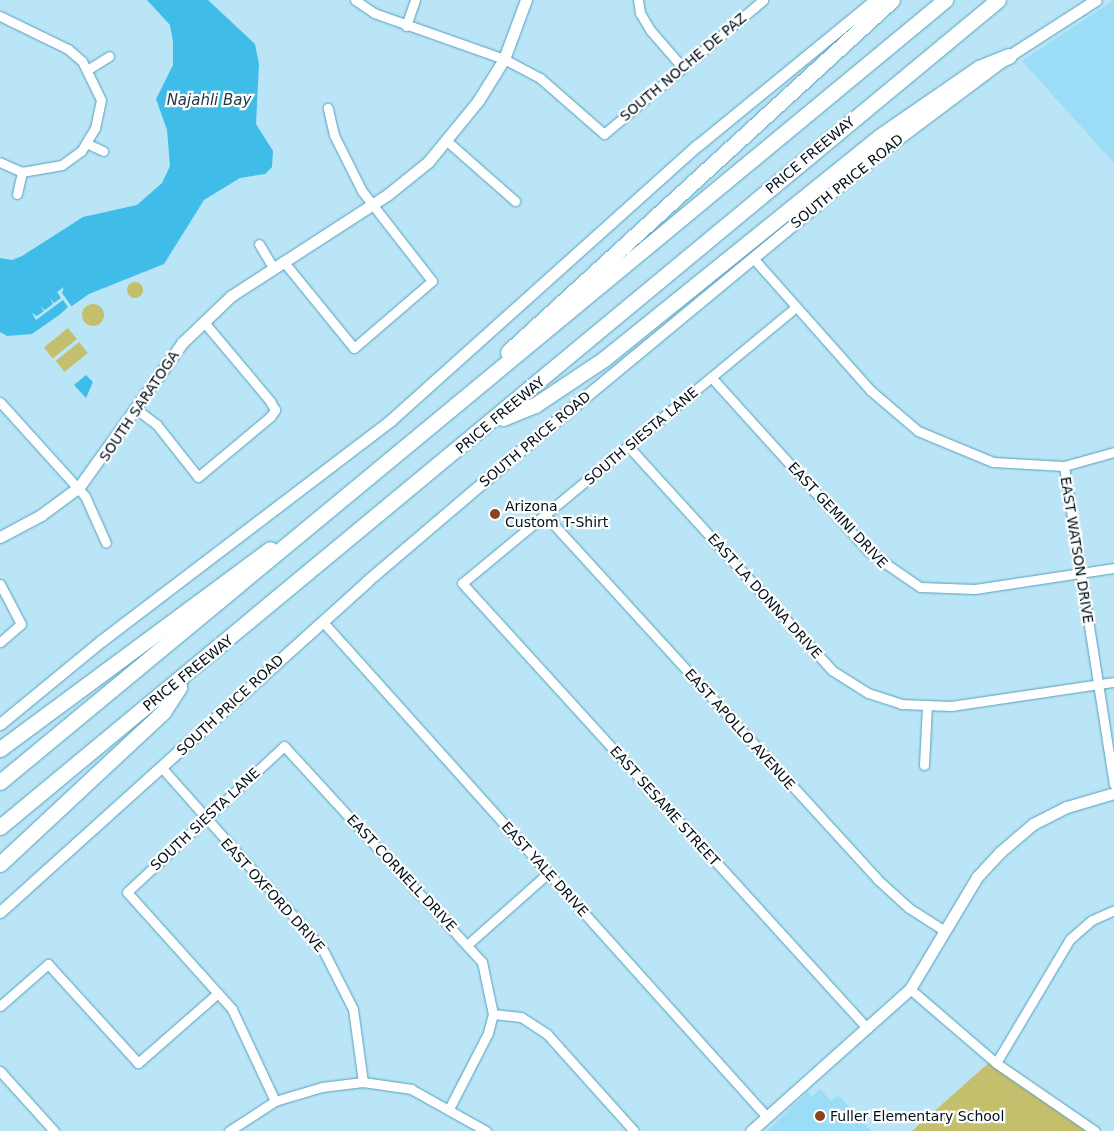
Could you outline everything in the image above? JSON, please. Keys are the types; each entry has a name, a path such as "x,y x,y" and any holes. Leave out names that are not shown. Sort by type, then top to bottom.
{"highway":[{"path":"464,398 530,328 892,0"},
{"path":"0,782 945,0"},
{"name":"PRICE FREEWAY","path":"0,827 490,424 998,0"},
{"path":"490,424 536,405 597,364 872,142 979,68 1009,56"},
{"path":"0,749 253,558 302,531"},
{"path":"0,864 162,712 188,674"}],"main road":[{"name":"SOUTH SARATOGA","path":"0,538 41,515 79,487 136,409 161,370 203,321 278,264 372,205 417,172 447,141 504,59 526,0"},
{"path":"0,724 101,641 391,420 698,145 875,0"},
{"name":"SOUTH PRICE ROAD","path":"0,912 323,622 753,258 1009,56 1078,4 1096,0"},
{"path":"752,1131 910,989 977,877 1033,824 1067,807 1114,793"}],"street":[{"path":"355,0 406,26 504,59"},
{"path":"406,26 415,0"},
{"path":"638,0 640,13 651,30 683,68"},
{"name":"SOUTH NOCHE DE PAZ","path":"504,59 540,78 604,134 762,0"},
{"path":"0,16 68,49 87,70 101,100 95,128 83,147 43,172 22,172 0,162"},
{"path":"87,70 109,56"},
{"path":"259,244 354,348 432,281 372,205 334,135 328,108"},
{"path":"447,141 515,201"},
{"path":"83,147 103,151"},
{"path":"17,194 22,172"},
{"name":"EAST WATSON DRIVE","path":"753,258 880,400 932,440 993,462 1064,466 1114,784"},
{"name":"SOUTH SIESTA LANE","path":"462,583 796,307"},
{"path":"136,409 157,425 198,476 275,410 203,321"},
{"name":"EAST GEMINI DRIVE","path":"711,377 869,552 920,587 975,590 1114,568"},
{"path":"0,402 79,487 98,517 106,543"},
{"name":"EAST LA DONNA DRIVE","path":"628,446 833,671 868,693 901,704 927,706 1114,682"},
{"path":"1064,466 1114,452"},
{"name":"EAST APOLLO AVENUE","path":"545,515 877,879 909,908 945,931"},
{"name":"EAST SESAME STREET","path":"462,583 867,1028"},
{"path":"0,584 22,624 0,642"},
{"name":"EAST YALE DRIVE","path":"323,622 767,1117"},
{"path":"924,765 927,706"},
{"name":"SOUTH SIESTA LANE","path":"218,993 126,892 284,746"},
{"name":"EAST CORNELL DRIVE","path":"284,746 482,962 493,1014 488,1034 450,1107"},
{"name":"EAST OXFORD DRIVE","path":"162,768 204,818 322,948 353,1009 363,1082"},
{"path":"467,945 548,873"},
{"path":"996,1064 1070,939 1092,920 1114,910"},
{"path":"0,1006 48,964 138,1064 218,993 246,1032 274,1100"},
{"path":"910,989 996,1064 1095,1131"},
{"path":"493,1014 522,1017 547,1034 634,1131"},
{"path":"0,1070 54,1131"},
{"path":"229,1131 274,1100 322,1086 363,1082 411,1089 450,1107 486,1131"}],"shaded area":[{"path":"1114,0 1114,163 1022,61"},
{"path":"132,282 138,282 143,287 141,296 132,298 127,293 127,287"},
{"path":"93,304 101,307 104,315 101,323 93,326 85,323 82,315 85,307"},
{"path":"68,328 77,339 53,358 44,348"},
{"path":"79,342 88,353 64,372 56,361"},
{"path":"992,1060 1095,1131 912,1131"},
{"name":"Fuller Elementary School","path":"820,1089 831,1101 838,1095 871,1131 767,1131 808,1092 812,1096"}],"water":[{"name":"Najahli Bay","path":"147,0 208,0 255,44 259,64 256,124 273,151 272,167 265,174 240,178 204,200 164,264 89,294 32,334 7,336 0,332 0,258 12,260 22,256 83,217 137,205 162,183 170,166 167,130 156,99 173,65 173,42 170,25"},
{"path":"86,375 93,382 86,398 74,385"}],"pier":[{"path":"64,287 62,293 72,307 44,329 68,307 63,300 36,320 32,313 37,316 44,311 40,306 45,310 53,304 50,298 54,303 61,298 57,292"}],"place":[{"name":"Arizona Custom T-Shirt","path":"495,514"},
{"name":"Fuller Elementary School","path":"820,1116"}]}
